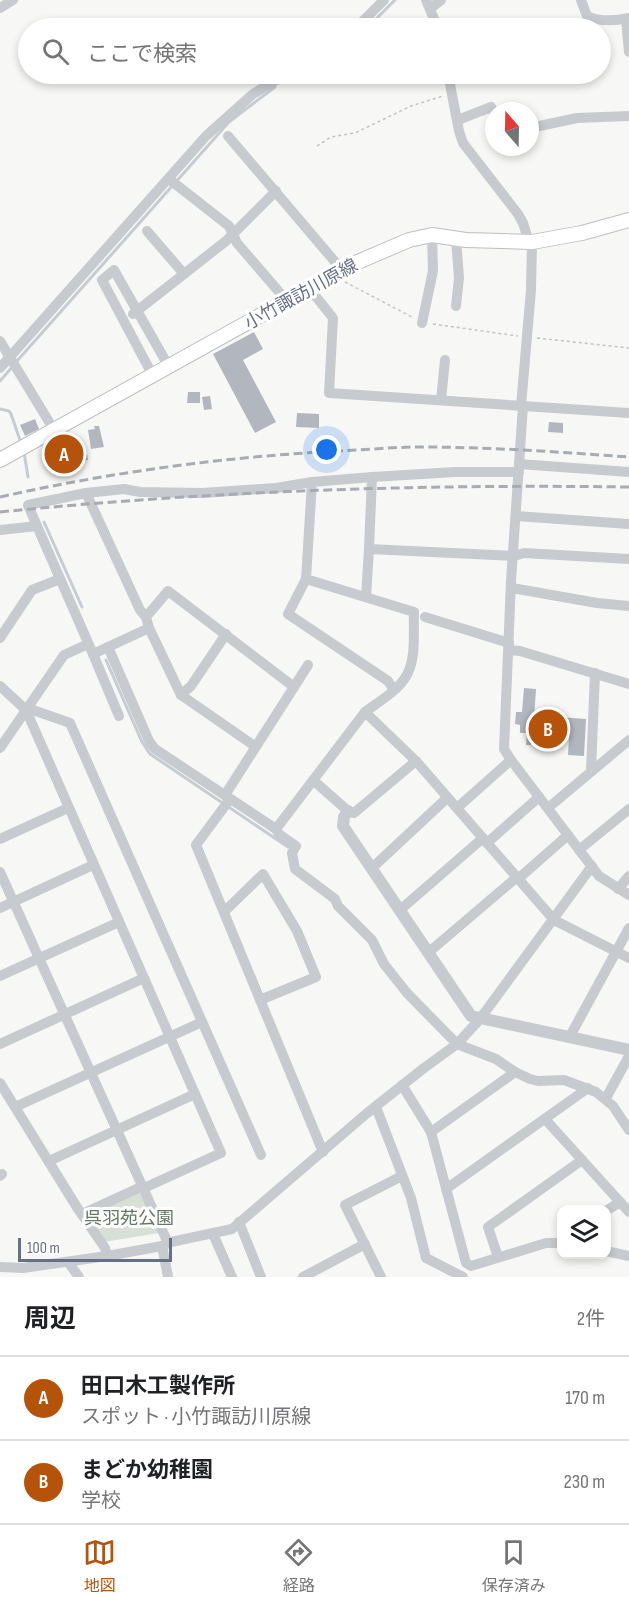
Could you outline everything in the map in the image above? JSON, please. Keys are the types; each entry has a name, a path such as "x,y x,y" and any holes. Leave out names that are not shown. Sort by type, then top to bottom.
{"main road":[{"name":"小竹諏訪川原線","path":"0,460 353,264 409,240 432,235 456,239 531,242 582,233 629,220"}],"street":[{"path":"0,8 13,0"},
{"path":"366,18 384,0"},
{"path":"429,4 441,0"},
{"path":"581,0 587,16 592,18"},
{"path":"611,20 627,18 629,52"},
{"path":"0,369 206,136 253,94 269,84"},
{"path":"450,84 463,143 518,214 531,242 531,290 526,337 504,749 599,876 629,895"},
{"path":"458,120 485,109"},
{"path":"539,126 577,118 629,116"},
{"path":"228,135 276,191 338,273"},
{"path":"169,180 229,226 237,243 286,302"},
{"path":"124,319 138,311 234,233 276,191"},
{"path":"147,231 184,274"},
{"path":"422,323 433,271 432,235"},
{"path":"456,239 459,278 456,306"},
{"path":"153,376 102,280 114,270 169,367"},
{"path":"309,288 333,318 329,393 629,413"},
{"path":"0,341 54,430"},
{"path":"441,400 445,360"},
{"path":"119,716 28,505 86,493 124,489 140,492 202,494 372,477 519,468 629,472"},
{"path":"366,597 372,477"},
{"path":"312,482 306,579 288,614 388,681 394,690"},
{"path":"86,493 181,695 256,747"},
{"path":"516,516 629,524"},
{"path":"0,531 37,526"},
{"path":"369,549 514,556 524,553 629,559"},
{"path":"0,638 32,590 60,579"},
{"path":"276,829 365,712 394,690 405,678 410,668 412,655 414,612 306,579"},
{"path":"512,588 597,603 629,606"},
{"path":"0,748 64,655 90,649 108,648 147,622 168,591 294,687"},
{"path":"425,617 520,651 629,684"},
{"path":"181,695 190,686 226,634"},
{"path":"108,648 154,749 227,801 276,829 279,834 296,846 292,853 295,869 335,899 338,906 372,940 384,964 407,993 458,1044 496,1059 515,1072 538,1081 564,1080 588,1088 606,1098 629,1130"},
{"path":"308,665 256,747 227,801 196,844 322,1152"},
{"path":"591,771 595,674"},
{"path":"0,686 26,710 221,1153 82,1214"},
{"path":"26,710 33,710 70,723 261,1155"},
{"path":"365,712 416,761 554,920 629,958"},
{"path":"548,808 629,740"},
{"path":"457,808 511,760"},
{"path":"313,780 348,811 354,813 416,761"},
{"path":"400,910 539,797"},
{"path":"372,868 447,798"},
{"path":"0,839 68,808"},
{"path":"579,850 629,808"},
{"path":"348,811 344,817 343,826 471,1016 629,1050"},
{"path":"429,952 568,835"},
{"path":"0,908 93,865"},
{"path":"0,1267 23,1268 107,1256 165,1245 232,1228 402,1085 458,1044 480,1019 592,866"},
{"path":"0,872 144,1187 165,1245 168,1277"},
{"path":"224,912 263,874 297,931 316,977 260,1000"},
{"path":"618,889 629,876"},
{"path":"0,976 118,922"},
{"path":"569,1038 629,928"},
{"path":"0,1044 144,978"},
{"path":"8,1099 91,1072 202,1022"},
{"path":"606,1098 629,1056"},
{"path":"431,1132 515,1072"},
{"path":"0,1083 8,1099 105,1248 107,1256"},
{"path":"402,1085 431,1132 466,1263 471,1266 546,1243 557,1243"},
{"path":"446,1189 588,1088"},
{"path":"49,1161 195,1094"},
{"path":"376,1107 411,1198 426,1258 463,1277"},
{"path":"545,1119 629,1212"},
{"path":"498,1257 488,1227 582,1160"},
{"path":"381,1277 345,1205 402,1176"},
{"path":"611,1208 620,1202"},
{"path":"240,1222 261,1277"},
{"path":"213,1234 232,1277"},
{"path":"303,1277 365,1244"},
{"path":"611,1252 629,1256"},
{"path":"68,1262 79,1277"}],"path":[{"path":"317,147 332,136 355,133 411,106 452,93"},
{"path":"338,273 422,323 629,348"}],"green space":[{"name":"呉羽苑公園","path":"137,1193 142,1194 159,1233 104,1242 88,1215"}],"building":[{"path":"254,332 263,349 243,360 276,422 255,433 213,354"},
{"path":"188,392 200,392 200,403 187,403"},
{"path":"210,396 212,409 204,410 202,397"},
{"path":"297,413 319,414 319,428 296,427"},
{"path":"35,419 39,429 25,436 20,425"},
{"path":"549,422 563,423 563,433 548,432"},
{"path":"94,426 99,426 104,447 91,449 88,430 95,429"},
{"path":"60,440 61,445 81,441 83,454 87,454 88,460 46,467 42,448 52,446 52,442"},
{"path":"524,688 536,689 534,719 544,720 545,716 586,719 584,756 568,755 569,737 532,734 531,745 526,745 527,733 520,733 520,725 515,724 516,712 522,712"}],"waterway":[{"path":"377,18 395,0"},
{"path":"17,361 229,122 275,87"},
{"path":"0,381 13,366"},
{"path":"0,409 9,411 11,414 21,443"},
{"path":"24,452 28,477"},
{"path":"44,522 82,607"},
{"path":"106,660 142,742 150,754 288,847"}],"railway":[{"path":"0,497 84,480 210,462 400,447 524,450 629,457"},
{"path":"0,512 157,499 314,490 629,487"}],"place":[{"name":"田口木工製作所","path":"64,454"},
{"name":"まどか幼稚園","path":"548,729"}]}
